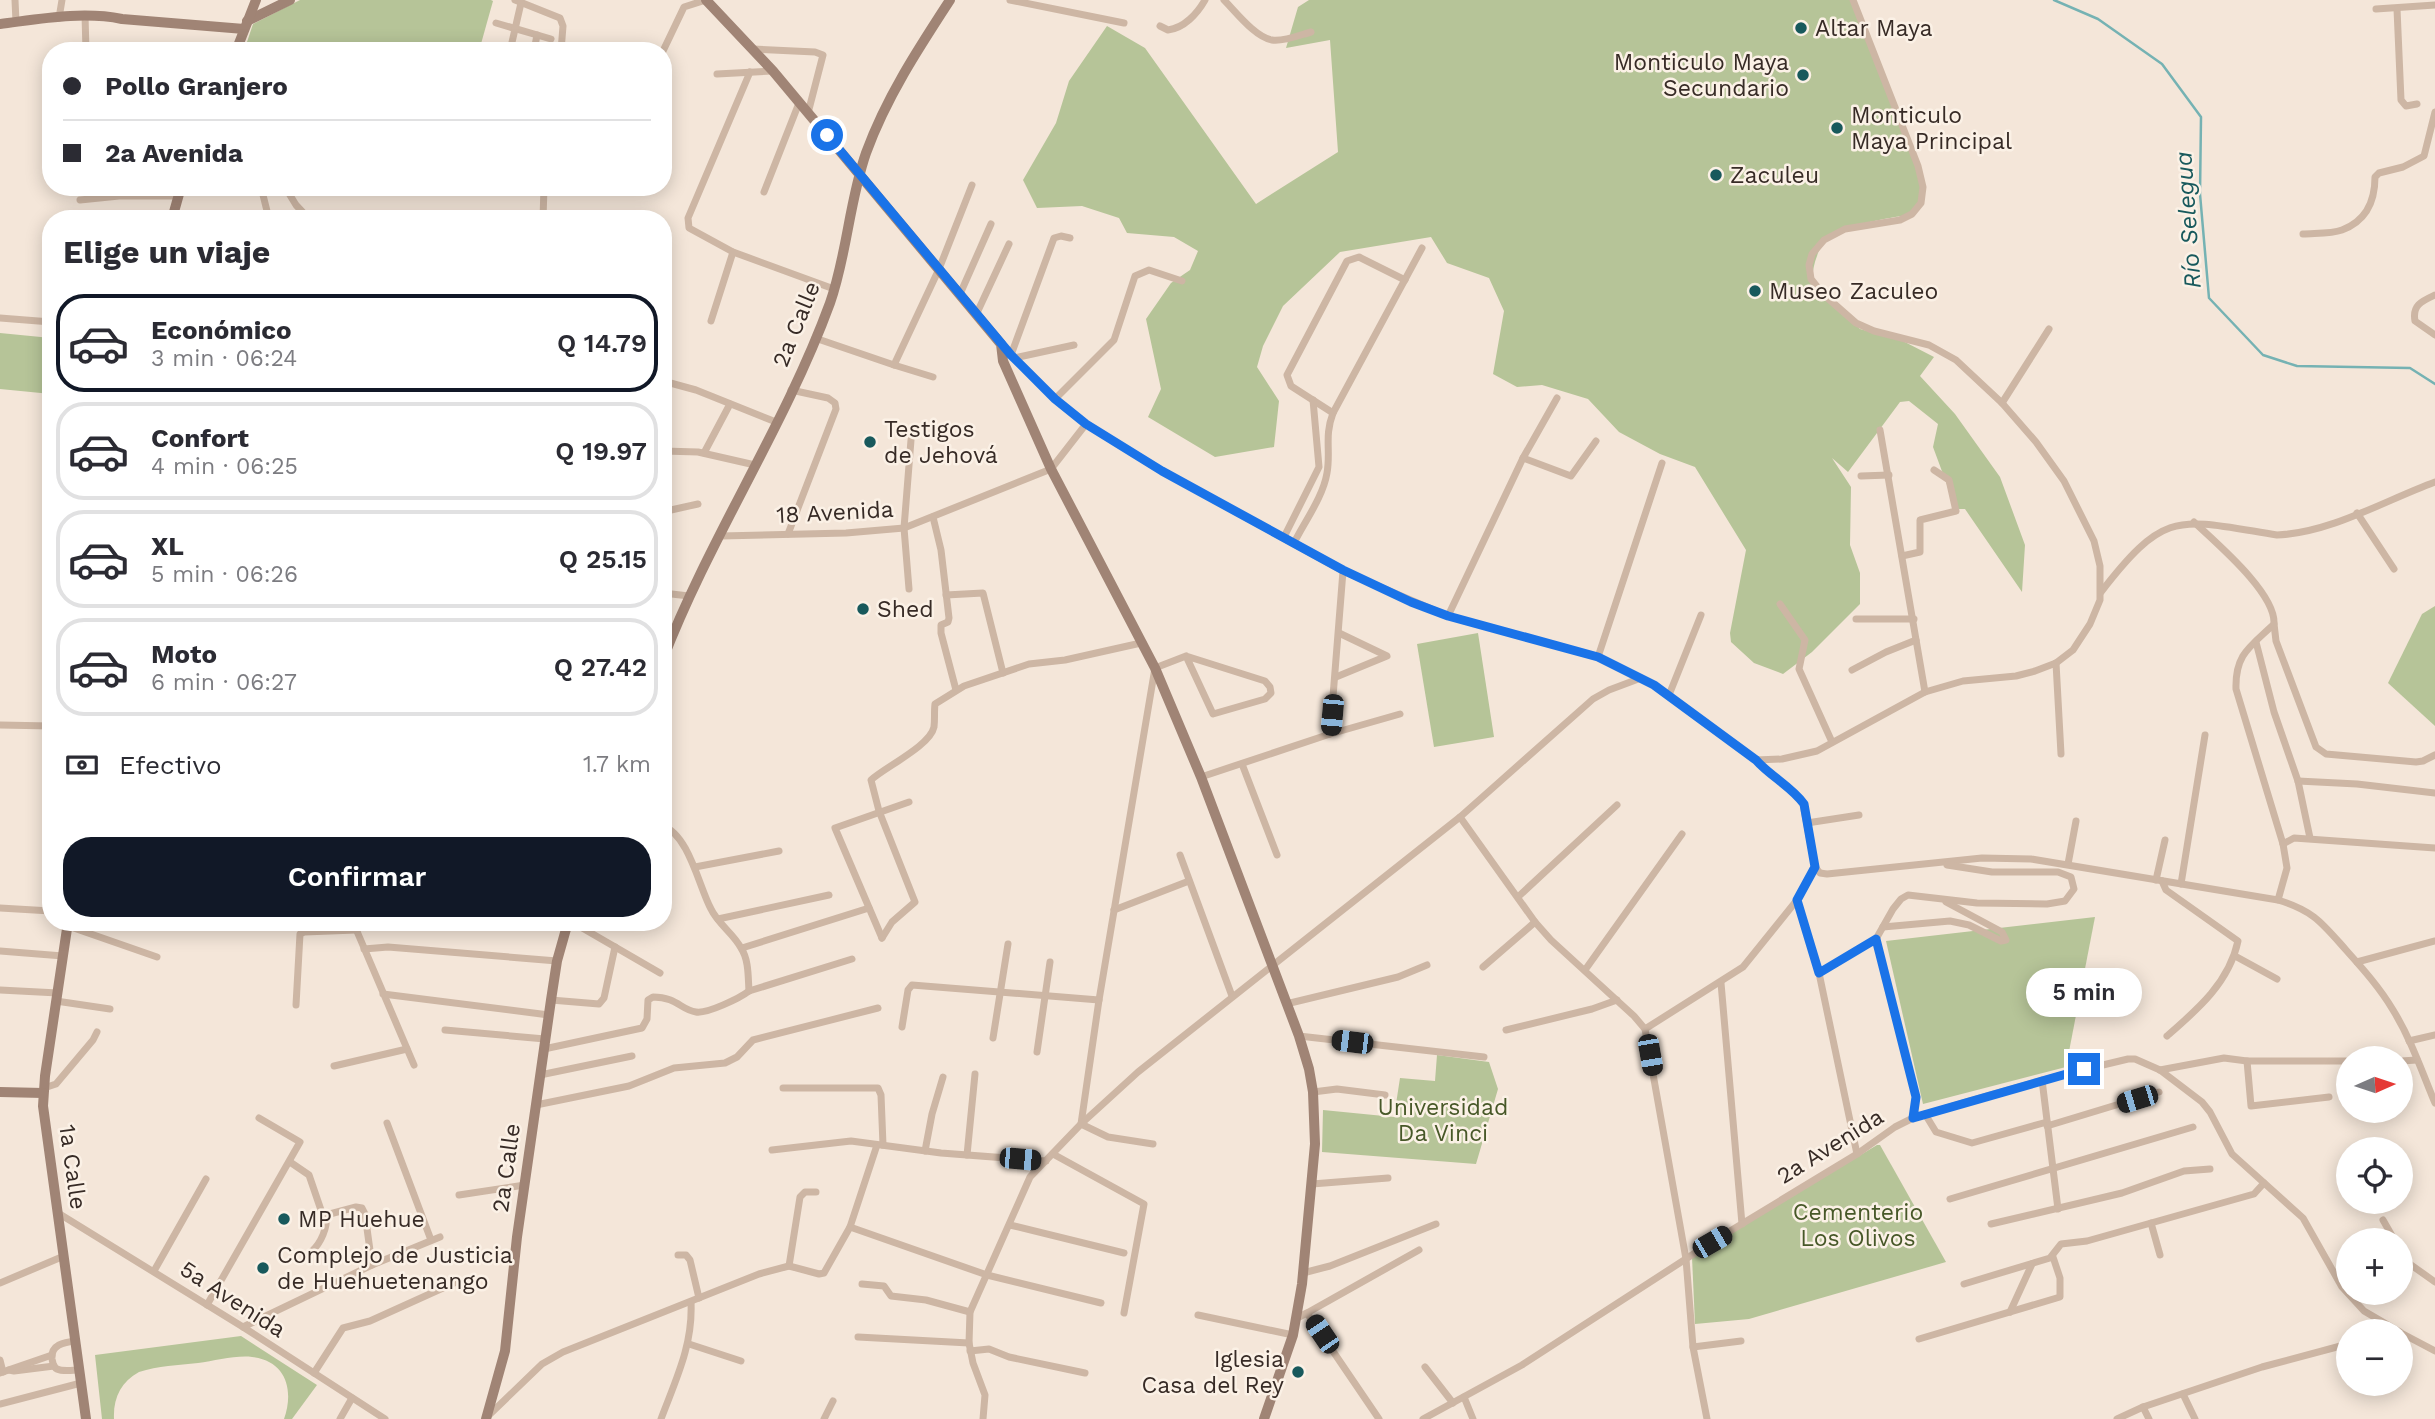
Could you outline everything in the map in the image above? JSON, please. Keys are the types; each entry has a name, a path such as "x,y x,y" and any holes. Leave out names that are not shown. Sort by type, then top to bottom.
{"main road":[{"path":"0,24 85,15 246,25 290,0"},
{"path":"706,0 773,71 1001,344 1003,361 1051,469 1155,668 1202,777 1299,1036 1313,1092 1315,1144 1303,1273 1302,1315 1264,1419"},
{"name":"2a Calle","path":"672,637 689,596 721,536 815,338 834,289 860,175 886,107 914,54 950,0"},
{"path":"239,42 252,1"},
{"name":"1a Calle","path":"67,931 43,1091 45,1127 86,1419"},
{"name":"2a Calle","path":"486,1418 505,1351 551,1000 557,961 567,931"},
{"path":"0,1092 43,1091"}],"street":[{"path":"15,0 16,22"},
{"path":"59,18 62,0"},
{"path":"667,42 684,7 706,0"},
{"path":"1010,0 1124,23"},
{"path":"1160,26 1168,30 1185,24 1205,0"},
{"path":"1224,0 1256,33 1265,38 1274,41 1311,32"},
{"path":"1756,760 1782,759 1817,751 1925,692 1963,681 2015,677 2056,663 2073,650 2090,624 2101,593 2100,566 2094,541 2064,481 2003,403 1956,360 1929,345 1874,331 1856,323 1823,294 1811,279 1809,265 1812,254 1824,240 1845,229 1900,220 1912,214 1921,199 1923,187 1918,166 1853,0"},
{"path":"512,42 518,1 560,18 563,26 562,42"},
{"path":"2376,9 2435,5"},
{"path":"2397,9 2401,100 2406,106 2417,104"},
{"path":"85,15 86,42"},
{"path":"496,23 551,39"},
{"path":"536,42 537,35"},
{"path":"753,49 815,52 823,55 808,113"},
{"path":"717,74 773,71"},
{"path":"750,72 688,218 689,228 733,252 834,289"},
{"path":"764,192 799,103"},
{"path":"2303,234 2341,231 2368,211 2375,193 2375,177 2379,173 2403,167 2424,156 2435,112"},
{"path":"894,365 939,269 972,185"},
{"path":"80,200 119,196"},
{"path":"290,196 301,210"},
{"path":"960,294 991,225"},
{"path":"1012,357 1054,238 1070,238"},
{"path":"976,314 1009,244"},
{"path":"1294,543 1326,478 1326,433 1333,413 1422,248"},
{"path":"711,321 733,252"},
{"path":"1333,413 1290,386 1287,375 1347,261 1359,257 1405,280"},
{"path":"1055,399 1114,341 1135,276 1149,270 1182,281"},
{"path":"2435,295 2420,302 2414,309 2415,321 2435,335"},
{"path":"0,318 42,321"},
{"path":"2003,403 2049,329"},
{"path":"815,338 933,377"},
{"path":"1001,344 1055,399 1086,424 1162,471 1343,570 1448,616 1598,657 1669,695 1756,760 1799,797 1804,804 1815,867 1820,873 1982,858 2031,859 2278,900 2301,907 2317,917 2357,962 2392,1009 2432,1090 2435,1103"},
{"path":"1012,357 1074,345"},
{"path":"672,383 696,390 776,422"},
{"path":"789,534 836,409 835,403 828,398 791,390"},
{"path":"1448,616 1523,458 1557,398"},
{"path":"1283,537 1319,467 1313,400"},
{"path":"704,453 730,404"},
{"name":"18 Avenida","path":"721,536 846,533 904,528 1051,469 1086,424"},
{"path":"1880,430 1925,692"},
{"path":"909,589 904,528 911,440"},
{"path":"1523,458 1571,476 1596,441"},
{"path":"672,451 704,453 755,465"},
{"path":"1598,657 1662,463"},
{"path":"1902,556 1920,552 1920,520 1956,511 1949,480 1934,470"},
{"path":"1861,476 1889,475"},
{"path":"2101,593 2121,565 2149,539 2173,525 2194,522 2277,535 2288,534 2357,513 2435,482"},
{"path":"672,510 698,505"},
{"path":"2357,513 2394,569"},
{"path":"933,517 941,550 949,620 941,625 941,633 956,690"},
{"path":"2194,522 2242,567 2274,613 2276,641 2316,747 2326,754 2416,762 2435,755"},
{"path":"1331,734 1343,570"},
{"path":"946,595 983,593 1003,673"},
{"path":"672,594 689,596"},
{"path":"1780,604 1805,640 1799,669 1832,741"},
{"path":"1669,695 1701,615"},
{"path":"1856,620 1914,619"},
{"path":"2274,624 2241,657 2236,667 2236,689 2283,844 2287,868 2278,900"},
{"path":"1336,677 1387,656 1339,634"},
{"path":"1852,670 1916,640"},
{"path":"2256,642 2274,712 2298,781 2310,838"},
{"path":"909,802 879,811 835,828 882,938 892,922 915,902 879,811 871,780 900,762 931,733 935,704 956,690 1029,664 1065,660 1141,643"},
{"path":"1081,1124 1155,668 1186,656 1265,681 1271,693 1265,699 1213,714 1186,656"},
{"path":"2056,663 2061,754"},
{"path":"983,1419 985,1395 969,1347 970,1312 1030,1177 1081,1124 1138,1072 1460,817 1593,699 1641,678"},
{"path":"1202,777 1400,713"},
{"path":"0,725 42,726"},
{"path":"2180,884 2205,735"},
{"path":"1242,764 1277,855"},
{"path":"2298,781 2357,784 2435,793"},
{"path":"1519,896 1617,805"},
{"path":"1807,823 1859,815"},
{"path":"1460,817 1535,922 1645,1029 1686,1259 1693,1347 1707,1419"},
{"path":"2068,864 2076,821"},
{"path":"672,829 695,867 711,909 742,948 748,969 749,990"},
{"path":"1585,970 1682,834"},
{"path":"2283,844 2294,838 2310,838 2435,848"},
{"path":"2165,840 2159,881 2166,890 2238,939 2235,956 2220,983 2204,1004 2166,1036"},
{"path":"695,867 779,851"},
{"path":"1180,855 1232,996"},
{"path":"1819,973 1876,939 1893,909 1908,895 1978,903 2055,904 2065,901 2071,895 2074,883 2067,874 2058,872 1992,872 1933,862"},
{"path":"1645,1029 1743,967 1797,900 1815,867"},
{"path":"1114,909 1189,881"},
{"path":"718,919 829,895"},
{"path":"1883,927 1950,921 1969,925 2001,941 2007,940 2002,932 1939,899"},
{"path":"1797,900 1819,973 1857,1154"},
{"path":"0,908 42,910"},
{"path":"742,948 869,908"},
{"path":"1482,967 1535,922"},
{"path":"87,931 157,957"},
{"path":"296,1005 300,934 312,931"},
{"path":"357,931 414,1065"},
{"path":"586,931 660,973"},
{"path":"1876,939 1916,1097 1913,1118"},
{"path":"2357,962 2435,941"},
{"path":"993,1038 1008,944"},
{"path":"364,949 388,947 557,961"},
{"path":"551,1000 598,1004 604,998 615,947"},
{"path":"0,951 63,956"},
{"path":"2235,956 2277,979"},
{"path":"444,1030 545,1044 642,1028 647,1019 648,1000 653,997 671,998 699,1013 749,990 852,958"},
{"path":"1037,1052 1050,962"},
{"path":"1286,1004 1398,977 1427,965"},
{"path":"1721,983 1742,1224"},
{"path":"902,1027 908,990 912,985 1099,1000"},
{"path":"0,990 57,997 110,1009"},
{"path":"383,993 549,1015"},
{"path":"1506,1030 1592,1009 1617,1000"},
{"path":"536,1105 629,1086 674,1068 725,1063 737,1057 753,1040 878,1008"},
{"path":"43,1091 56,1084 97,1032"},
{"path":"2409,1041 2435,1035"},
{"path":"1299,1036 1484,1057"},
{"path":"334,1066 407,1049"},
{"path":"540,1075 632,1056"},
{"name":"2a Avenida","path":"1423,1419 1522,1365 1913,1118 2042,1080 2128,1059 2135,1059 2160,1070 2224,1058 2247,1061 2336,1060"},
{"path":"2247,1061 2251,1105 2329,1097"},
{"path":"2160,1070 2202,1102 2232,1154 2303,1218 2342,1287 2364,1311 2378,1319"},
{"path":"967,1155 975,1074"},
{"path":"925,1150 943,1077"},
{"path":"2042,1080 2058,1209"},
{"path":"486,1418 542,1364 602,1335 731,1284 789,1266 824,1273 850,1227 880,1145 881,1095 878,1088 783,1088"},
{"path":"1313,1092 1337,1089 1385,1095"},
{"path":"1925,1114 1936,1132 1972,1143 2159,1092"},
{"path":"207,1305 300,1142 259,1118"},
{"path":"387,1123 431,1240"},
{"path":"1081,1124 1108,1137 1153,1144"},
{"path":"1950,1199 2193,1127"},
{"path":"772,1150 851,1141 1046,1161"},
{"path":"1053,1154 1144,1204 1124,1313"},
{"path":"290,1162 309,1175 320,1209 326,1215 319,1245 312,1251"},
{"path":"1991,1224 2122,1193 2184,1171 2210,1169"},
{"path":"1312,1184 1388,1178"},
{"path":"154,1271 206,1179"},
{"path":"1964,1284 2053,1257 2061,1244 2087,1241 2254,1194 2264,1183"},
{"path":"459,1195 525,1185"},
{"path":"789,1266 800,1197 805,1192 816,1192"},
{"path":"326,1215 356,1207 362,1208 372,1265"},
{"name":"5a Avenida","path":"58,1213 243,1327 385,1419"},
{"path":"2383,1220 2388,1228"},
{"path":"2151,1223 2160,1255"},
{"path":"1303,1273 1330,1266 1436,1224"},
{"path":"1010,1225 1124,1253"},
{"path":"850,1227 987,1275 1101,1303"},
{"path":"243,1327 372,1265 440,1237"},
{"path":"1379,1419 1302,1315 1419,1250"},
{"path":"661,1419 689,1344 695,1300 690,1260 686,1255 678,1255"},
{"path":"0,1283 64,1256"},
{"path":"1919,1339 2060,1297 2060,1278 2053,1257"},
{"path":"2010,1312 2032,1264"},
{"path":"2413,1266 2435,1282"},
{"path":"314,1373 343,1328 370,1321 454,1283"},
{"path":"862,1283 867,1286 884,1286 891,1296 926,1300 970,1312"},
{"path":"1198,1315 1293,1335"},
{"path":"858,1337 989,1349 1009,1357 1085,1373"},
{"path":"2413,1339 2435,1350"},
{"path":"54,1366 52,1351 59,1345 76,1341"},
{"path":"1693,1347 1741,1341"},
{"path":"689,1344 741,1361"},
{"path":"2117,1419 2143,1407 2262,1367 2336,1347"},
{"path":"4,1371 52,1355"},
{"path":"0,1360 4,1371"},
{"path":"4,1371 54,1366 62,1370 80,1370"},
{"path":"1425,1367 1453,1403"},
{"path":"0,1404 82,1383"},
{"path":"2183,1394 2195,1419"},
{"path":"1464,1397 1474,1419"},
{"path":"340,1419 352,1398"},
{"path":"824,1419 833,1401"},
{"path":"2143,1407 2149,1419"},
{"path":"1437,1411 1441,1419"}],"green space":[{"path":"300,0 493,1 482,42 247,42 253,24"},
{"path":"1309,0 1853,0 1918,166 1922,195 1912,214 1858,225 1832,237 1823,245 1817,256 1812,278 1823,293 1860,329 1901,340 1934,357 1920,376 1955,414 2000,477 2025,545 2022,592 1965,509 1956,509 1933,447 1938,424 1909,401 1900,402 1848,472 1832,458 1851,487 1850,545 1860,573 1860,604 1812,652 1783,674 1754,663 1731,642 1730,633 1746,550 1695,467 1660,454 1619,432 1588,399 1542,385 1517,387 1493,374 1504,311 1489,278 1447,263 1431,237 1340,252 1283,306 1263,346 1257,367 1279,401 1274,447 1215,457 1148,417 1161,389 1146,319 1171,283 1190,270 1198,251 1174,237 1127,233 1119,218 1082,206 1037,208 1023,180 1056,123 1069,81 1107,26 1145,48 1256,204 1338,152 1330,40 1286,48 1298,7"},
{"path":"0,333 42,337 42,393 0,389"},
{"path":"2435,606 2435,726 2388,683 2422,614"},
{"path":"1478,633 1494,737 1434,747 1417,644"},
{"path":"2095,917 2066,1067 1923,1104 1886,941"},
{"name":"Universidad Da Vinci","path":"1437,1055 1489,1062 1498,1089 1476,1164 1322,1152 1323,1110 1394,1117 1400,1078 1435,1081"},
{"name":"Cementerio Los Olivos","path":"1880,1145 1946,1262 1749,1319 1695,1324 1692,1257"},
{"path":"241,1336 317,1385 292,1419 284,1419 288,1398 285,1379 280,1371 264,1360 232,1357 139,1372 119,1391 114,1419 102,1419 95,1355"}],"waterway":[{"name":"Río Selegua","path":"2054,0 2098,19 2162,64 2201,117 2200,194 2209,298 2263,355 2297,366 2410,368 2435,384"}],"place":[{"name":"Altar Maya","path":"1801,28"},
{"name":"Monticulo Maya Secundario","path":"1803,75"},
{"name":"Monticulo Maya Principal","path":"1837,128"},
{"name":"Zaculeu","path":"1716,175"},
{"name":"Museo Zaculeo","path":"1755,291"},
{"name":"Testigos de Jehová","path":"870,442"},
{"name":"Shed","path":"863,609"},
{"name":"MP Huehue","path":"284,1219"},
{"name":"Complejo de Justicia de Huehuetenango","path":"263,1268"},
{"name":"Iglesia Casa del Rey","path":"1298,1372"}],"route":[{"path":"827,135 1011,355 1055,399 1086,424 1162,471 1343,570 1411,602 1448,616 1598,657 1620,667 1669,695 1756,760 1799,797 1804,804 1815,867 1797,900 1819,973 1876,939 1916,1097 1913,1118 2084,1069"}]}
